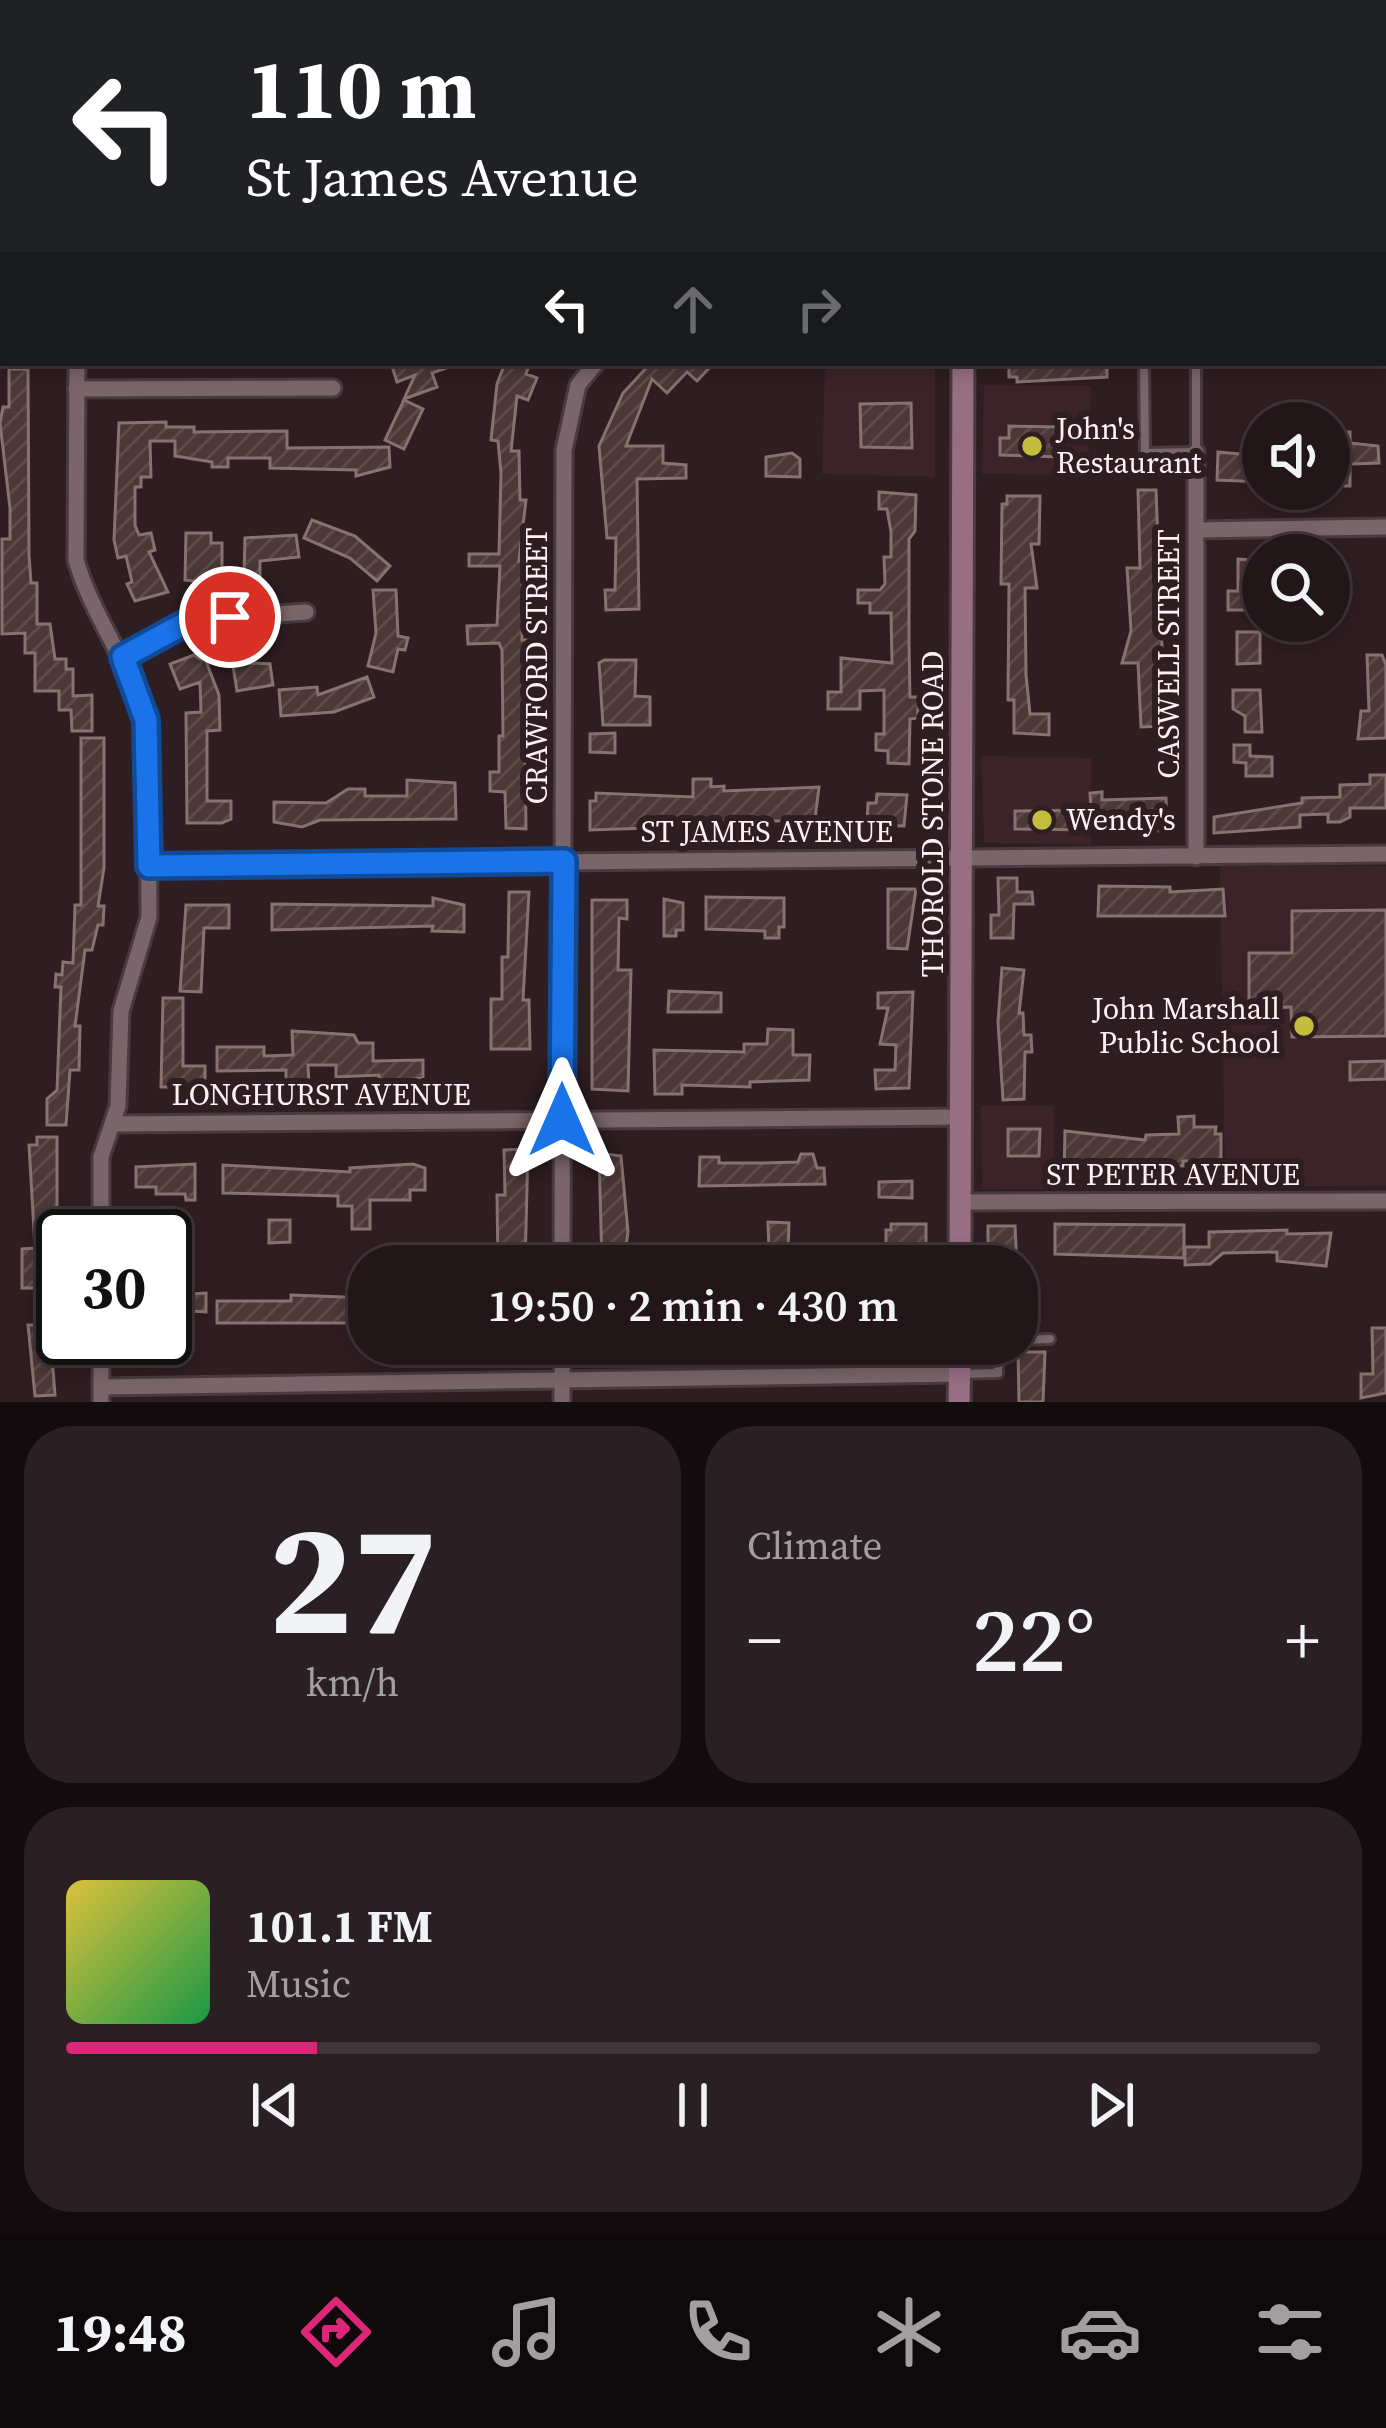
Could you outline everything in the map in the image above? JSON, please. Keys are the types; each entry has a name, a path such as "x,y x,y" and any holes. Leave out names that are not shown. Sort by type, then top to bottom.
{"main road":[{"name":"THOROLD STONE ROAD","path":"960,1245 963,366"},
{"path":"959,1402 960,1365"}],"street":[{"path":"76,366 76,560 84,589 123,657 146,720 147,940 121,1011 114,1124 100,1157 101,1209"},
{"name":"CRAWFORD STREET","path":"562,1245 564,450 578,385 594,366"},
{"path":"76,389 333,388"},
{"name":"CASWELL STREET","path":"1196,452 1196,857"},
{"path":"1197,530 1386,527"},
{"path":"123,657 191,620 306,612"},
{"name":"ST JAMES AVENUE","path":"149,866 1386,854"},
{"name":"LONGHURST AVENUE","path":"114,1124 961,1117"},
{"name":"ST PETER AVENUE","path":"960,1202 1386,1202"},
{"path":"562,1365 562,1402"},
{"path":"101,1395 960,1374"}],"lane":[{"path":"1144,366 1145,453 1196,452 1196,366"},
{"path":"1038,1340 1050,1340"},
{"path":"960,1374 998,1373 998,1365"}],"shaded area":[{"path":"825,366 935,366 935,477 822,474"},
{"path":"984,385 1091,386 1088,475 982,474"},
{"path":"981,756 1091,758 1091,845 984,843"},
{"name":"John Marshall Public School","path":"1220,866 1386,866 1386,1185 1225,1188"},
{"path":"981,1106 1054,1106 1054,1189 982,1189"}],"building":[{"path":"392,366 452,366 432,373 437,387 404,399 415,375 397,382"},
{"path":"504,366 529,366 526,374 537,378 528,400 517,396 511,451 519,451 520,500 526,500 519,561 527,561 527,569 532,569 531,586 522,585 522,640 529,640 529,655 524,655 526,829 506,828 505,792 490,791 490,772 499,772 499,736 503,736 502,650 499,643 468,644 467,626 497,625 500,566 469,566 469,554 499,554 501,473 498,441 491,440 497,384"},
{"path":"648,366 711,366 697,381 687,372 667,393 652,379 626,446 663,446 663,463 686,465 686,478 637,479 639,609 606,610 605,590 615,590 616,538 607,538 599,446 623,393"},
{"path":"1009,366 1107,366 1107,377 1017,382 1017,377 1009,377"},
{"path":"9,369 28,369 29,555 31,583 37,583 37,624 50,624 55,659 66,659 66,669 73,669 73,696 92,695 92,731 72,731 71,710 59,710 59,691 35,691 35,653 25,653 25,633 2,634 2,539 10,539 10,508 0,423 3,407 9,407"},
{"path":"404,400 423,409 404,449 385,440"},
{"path":"911,403 912,448 861,447 860,404"},
{"path":"166,422 166,427 194,427 194,432 287,431 287,448 389,447 390,467 356,476 356,470 270,468 270,458 228,458 228,467 212,467 212,462 175,456 175,441 150,441 151,477 141,477 141,487 135,487 135,525 139,535 151,533 155,550 149,552 168,592 135,601 127,584 132,582 126,556 118,558 114,540 119,423"},
{"name":"John's Restaurant","path":"1009,426 1064,427 1063,457 1000,455 1000,438 1009,438"},
{"path":"1350,443 1378,446 1379,463 1350,464"},
{"path":"1218,452 1242,454 1242,481 1217,480"},
{"path":"792,453 800,459 800,477 766,476 766,457"},
{"path":"1138,490 1156,490 1165,726 1141,727 1138,663 1122,663 1131,631 1127,568 1140,568"},
{"path":"879,492 916,495 915,531 909,539 909,644 910,697 918,697 918,718 910,719 909,764 888,763 888,751 876,750 876,734 884,734 884,690 860,691 860,709 828,709 828,692 841,692 841,658 892,663 891,613 870,613 870,603 858,603 858,590 880,590 885,584 884,557 891,557 887,509 879,509"},
{"path":"1007,496 1040,496 1039,544 1031,544 1037,588 1025,588 1026,675 1030,714 1049,714 1049,735 1014,733 1014,700 1008,700 1009,584 1001,584 1002,504 1007,504"},
{"path":"312,520 355,536 390,566 377,581 350,558 304,538"},
{"path":"186,533 211,533 211,543 222,543 222,585 185,580"},
{"path":"296,535 299,557 260,561 260,576 244,576 245,538"},
{"path":"1238,559 1242,559 1242,610 1228,610 1228,591 1238,591"},
{"path":"373,590 396,590 398,636 408,638 405,650 398,649 393,672 368,666 376,633"},
{"path":"1237,632 1242,632 1242,642 1260,642 1260,663 1237,664"},
{"path":"201,648 219,695 220,730 207,731 207,801 231,801 231,819 222,823 187,823 186,713 201,712 200,682 180,689 170,664 194,655 200,659"},
{"path":"1367,655 1382,655 1386,665 1386,738 1358,739 1361,711 1369,711"},
{"path":"636,660 635,696 650,697 650,725 603,725 599,663"},
{"path":"270,664 273,685 237,691 233,666"},
{"path":"367,677 374,697 334,712 281,716 279,690 317,687 318,695"},
{"path":"1233,690 1260,690 1262,732 1245,732 1245,716 1233,709"},
{"path":"615,733 615,753 590,752 590,734"},
{"path":"81,738 104,738 104,868 98,906 104,906 103,925 98,925 92,950 85,950 75,1026 80,1026 79,1070 70,1070 66,1125 47,1125 47,1099 57,1090 61,987 55,987 56,974 62,975 63,962 73,963 75,905 81,905"},
{"path":"1234,745 1250,745 1250,756 1272,757 1272,776 1246,776 1246,763 1234,762"},
{"path":"1370,775 1386,775 1386,808 1350,808 1350,817 1340,822 1328,822 1328,814 1300,815 1300,827 1214,833 1214,817 1302,803 1302,798 1340,797 1340,785 1370,784"},
{"path":"693,779 711,779 711,787 724,786 724,791 819,787 814,827 799,826 799,821 682,821 679,827 590,830 590,801 596,801 596,793 693,797"},
{"path":"407,780 455,783 456,819 320,820 302,827 274,822 274,802 326,803 348,789 365,789 365,796 407,796"},
{"path":"1102,792 1102,800 1166,798 1167,831 1015,829 1015,811 1091,810 1090,793"},
{"path":"877,794 907,795 904,826 867,825 868,803 876,803"},
{"path":"998,878 1017,878 1017,892 1032,892 1033,904 1014,904 1013,938 991,938 991,915 999,915"},
{"path":"1099,886 1170,887 1170,892 1223,889 1225,916 1098,916"},
{"path":"888,889 916,889 907,949 888,948"},
{"path":"509,892 529,892 523,1000 529,1000 530,1049 491,1049 491,999 502,999 502,957 508,957"},
{"path":"706,897 784,898 779,938 765,938 765,931 706,929"},
{"path":"433,898 464,905 464,932 432,931 433,926 272,930 272,904 433,906"},
{"path":"664,899 683,903 683,930 676,930 676,936 664,936"},
{"path":"592,900 627,900 627,919 619,918 618,970 631,970 628,1091 592,1089"},
{"path":"186,905 229,905 229,928 204,928 201,992 180,991"},
{"path":"1386,910 1386,1036 1292,1037 1291,1007 1249,1008 1249,953 1292,953 1292,911"},
{"path":"1002,968 1024,970 1019,1013 1023,1013 1024,1035 1031,1035 1032,1052 1025,1052 1024,1099 1003,1100 998,1022"},
{"path":"669,991 721,993 721,1012 668,1012"},
{"path":"913,992 909,1088 876,1089 875,1070 895,1070 896,1045 880,1044 888,1008 878,1008 878,993"},
{"path":"163,998 183,998 183,1066 205,1066 205,1087 161,1087"},
{"path":"768,1029 793,1030 793,1055 810,1055 809,1080 750,1082 750,1087 682,1085 682,1094 655,1094 654,1050 744,1052 744,1044 767,1044"},
{"path":"292,1031 354,1035 358,1043 373,1043 373,1061 423,1060 423,1078 380,1083 379,1075 336,1077 336,1065 308,1065 309,1084 286,1084 286,1070 217,1071 217,1047 264,1047 264,1056 293,1055"},
{"path":"1386,1061 1386,1079 1350,1080 1350,1062"},
{"path":"1194,1116 1194,1127 1216,1127 1215,1134 1221,1134 1221,1161 1183,1161 1183,1166 1084,1163 1077,1172 1064,1172 1065,1131 1145,1140 1146,1135 1179,1134 1178,1117"},
{"path":"1008,1129 1040,1129 1039,1156 1008,1156"},
{"path":"37,1137 57,1137 57,1209 36,1209 36,1288 22,1288 22,1249 35,1248 29,1145 37,1145"},
{"path":"528,1149 526,1245 498,1245 497,1195 505,1195 504,1150"},
{"path":"599,1153 621,1156 628,1232 626,1245 601,1245"},
{"path":"801,1154 813,1154 817,1168 824,1168 825,1184 699,1186 700,1157 719,1157 719,1163 798,1162"},
{"path":"195,1164 195,1200 186,1200 185,1194 156,1194 156,1187 136,1187 136,1167"},
{"path":"413,1164 425,1168 425,1190 410,1190 410,1200 370,1200 370,1229 352,1229 352,1206 338,1206 338,1196 223,1193 223,1165 350,1172 350,1168"},
{"path":"912,1181 912,1198 879,1197 879,1182"},
{"path":"269,1220 290,1220 290,1242 269,1243"},
{"path":"768,1222 789,1223 788,1245 769,1245"},
{"path":"891,1224 926,1224 926,1244 886,1245 886,1230 891,1230"},
{"path":"1055,1224 1184,1225 1184,1258 1055,1254"},
{"path":"988,1226 1015,1226 1016,1245 988,1245"},
{"path":"1287,1230 1287,1234 1331,1233 1326,1266 1277,1261 1277,1252 1223,1253 1210,1264 1185,1265 1185,1247 1209,1247 1209,1232"},
{"path":"206,1293 206,1312 192,1311 192,1294"},
{"path":"291,1295 348,1297 348,1323 217,1323 217,1301 291,1301"},
{"path":"28,1325 36,1325 36,1365 53,1365 55,1395 35,1396"},
{"path":"1372,1328 1386,1328 1386,1393 1361,1398 1361,1374 1373,1374"},
{"path":"1038,1352 1045,1352 1043,1402 1019,1402 1018,1365 1038,1365"}],"place":[{"name":"John's Restaurant","path":"1032,446"},
{"name":"Wendy's","path":"1042,820"},
{"name":"John Marshall Public School","path":"1304,1026"}],"route":[{"path":"230,617 191,620 123,657 146,720 149,866 564,861 562,1120"}]}
